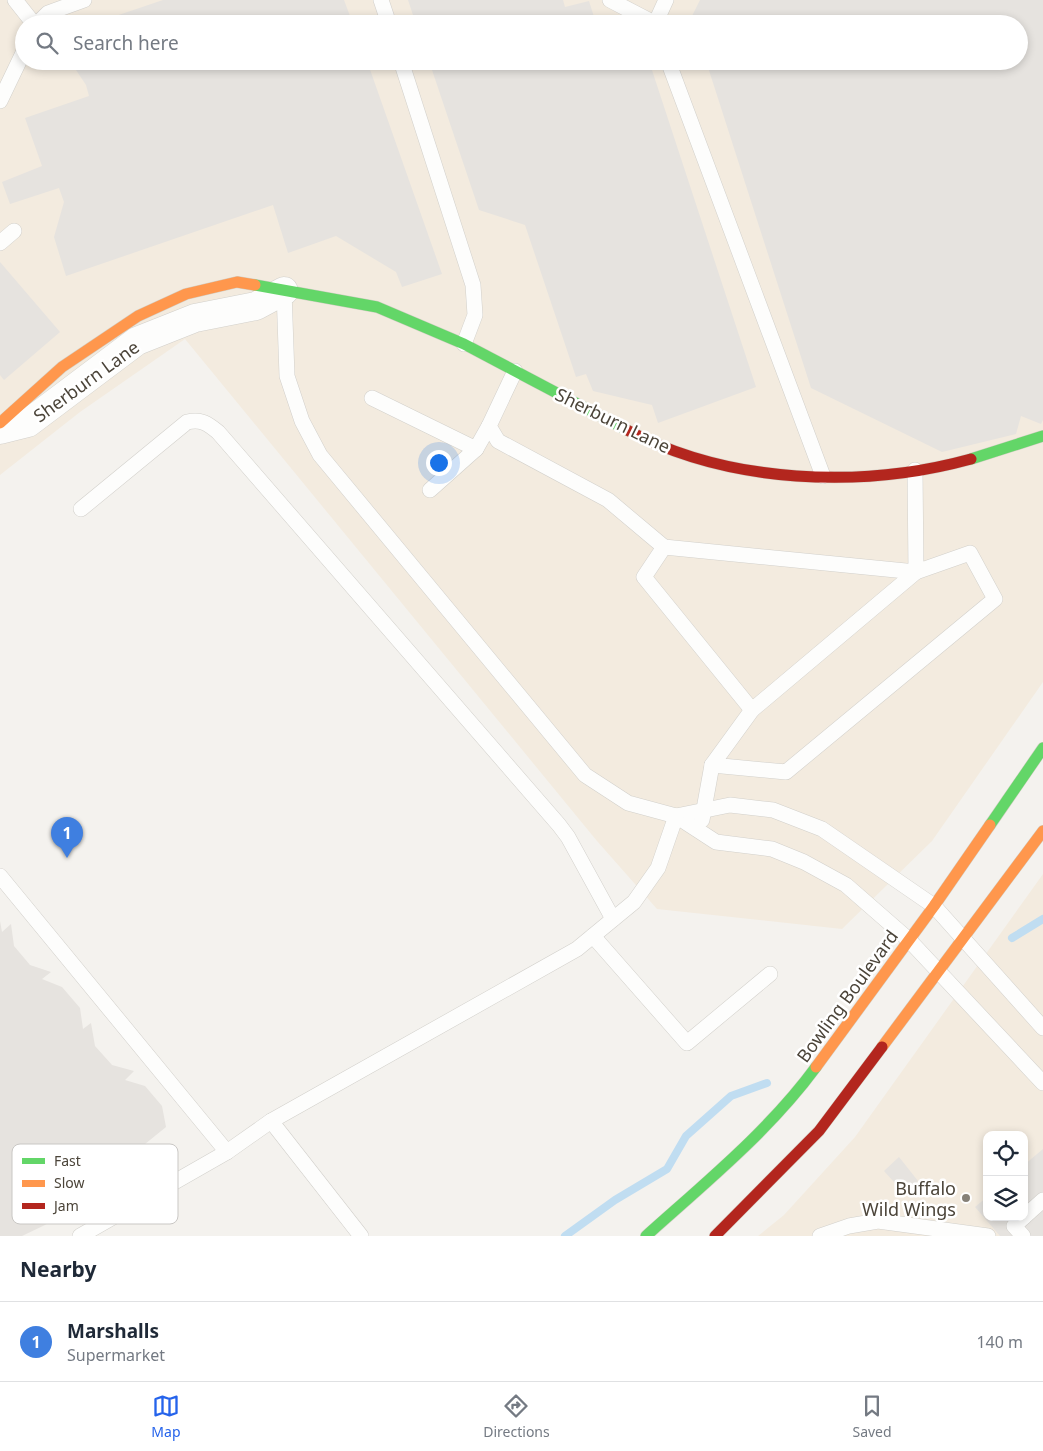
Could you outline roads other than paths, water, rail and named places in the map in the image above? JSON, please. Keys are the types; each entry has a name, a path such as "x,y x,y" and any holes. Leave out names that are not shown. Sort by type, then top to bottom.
{"street":[{"name":"Sherburn Lane","path":"0,423 62,368 138,316 186,294 237,282 377,307 464,344 656,446 719,463 766,472 823,476 880,475 946,466 992,454 1043,436"},
{"name":"Sherburn Lane","path":"0,430 28,423 137,341 195,318 256,306 284,291"},
{"name":"Bowling Boulevard","path":"646,1236 726,1164 800,1089 934,906 1043,748"},
{"path":"715,1236 820,1131 1043,831"}],"lane":[{"path":"15,0 28,15"},
{"path":"46,15 84,0"},
{"path":"381,0 385,15"},
{"path":"610,0 639,15"},
{"path":"658,15 666,0"},
{"path":"0,101 15,70"},
{"path":"404,70 473,285 475,315 464,344"},
{"path":"671,70 823,476"},
{"path":"0,243 14,232"},
{"path":"284,291 287,376 302,421 320,455 585,775 628,803 676,816 716,842 772,849 804,862 846,885 909,940 1043,1083"},
{"path":"430,490 476,449 515,370"},
{"path":"372,398 476,449"},
{"path":"81,509 187,422 198,420 209,424 218,432 559,825 568,837 613,919"},
{"path":"489,426 498,441 608,500 664,547 916,572"},
{"path":"915,470 916,572"},
{"path":"664,547 644,577 752,710"},
{"path":"700,831 712,765 752,710 916,572 970,553 995,599 786,772 712,765"},
{"path":"676,816 730,805 773,810 822,829 934,906 963,941 1043,1028"},
{"path":"178,1180 227,1152 271,1121 514,987 577,949 634,902 658,868 676,816"},
{"path":"0,876 227,1152"},
{"path":"593,936 687,1042 770,974"},
{"path":"271,1121 361,1236"},
{"path":"1028,1213 1043,1200"},
{"path":"820,1236 849,1226 878,1221 988,1236"},
{"path":"1020,1221 1014,1226 1023,1236"},
{"path":"80,1236 101,1224"}],"waterway":[{"path":"1012,938 1043,919"},
{"path":"565,1236 615,1200 667,1169 686,1136 731,1096 767,1083"}],"place":[{"name":"Marshalls","path":"67,858"},
{"name":"Buffalo Wild Wings","path":"966,1198"}]}
